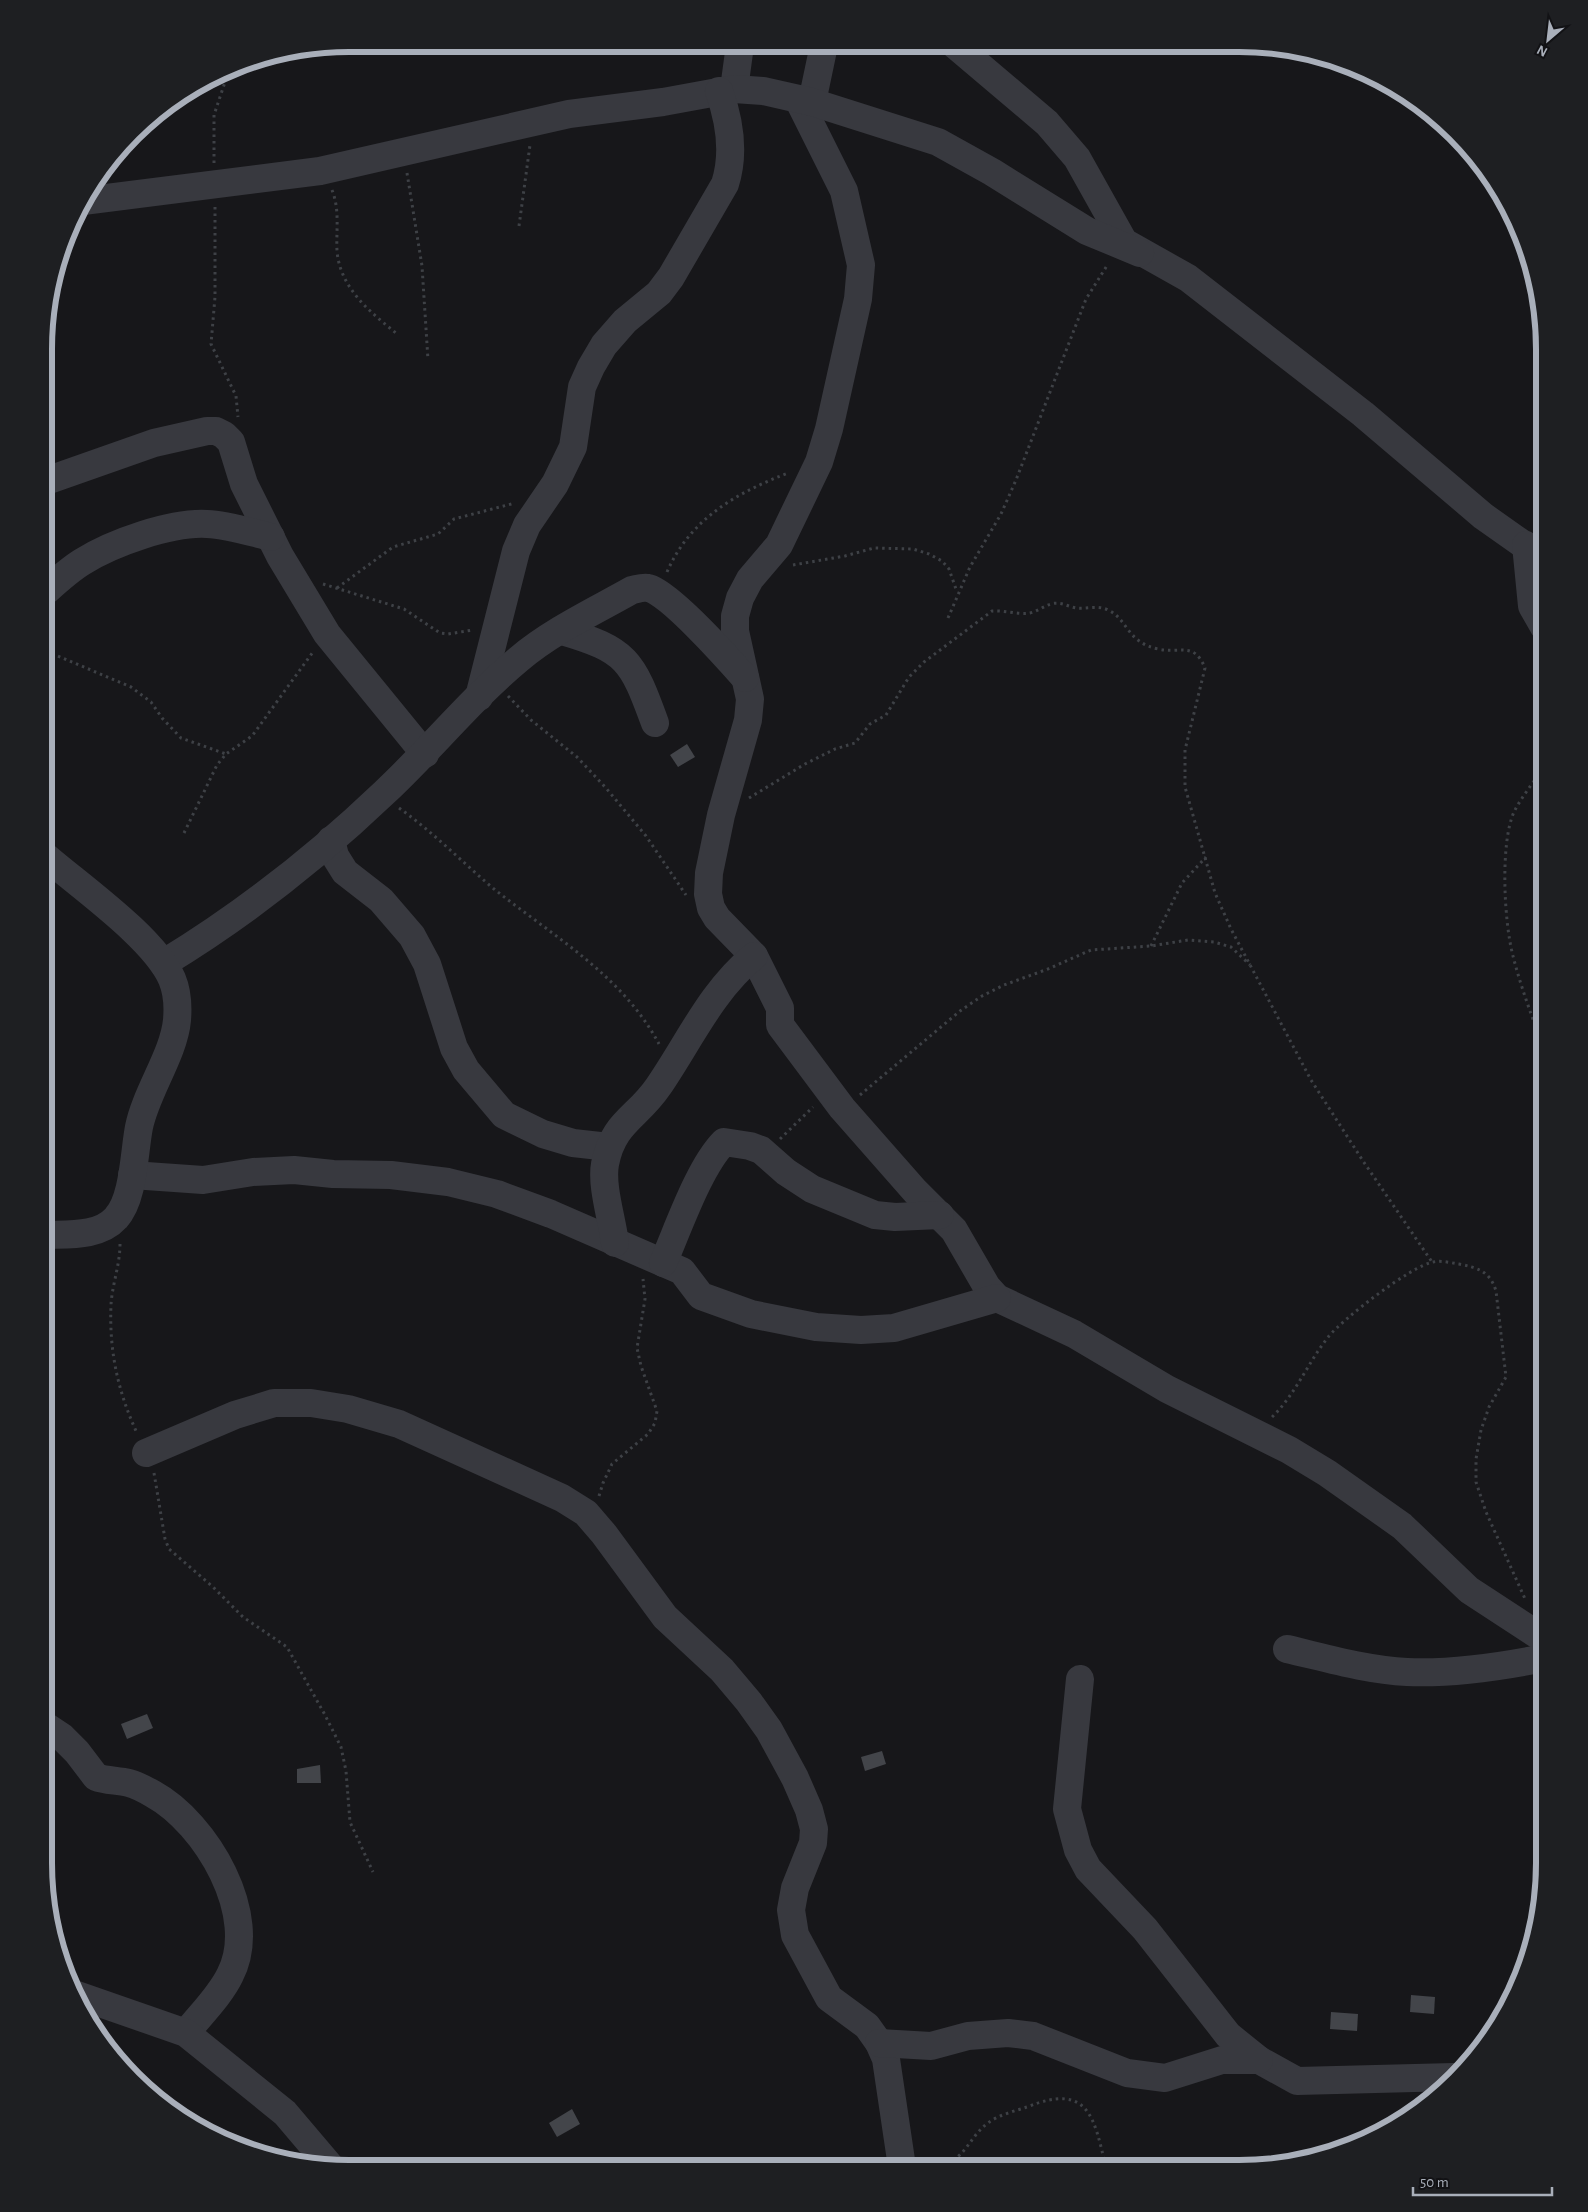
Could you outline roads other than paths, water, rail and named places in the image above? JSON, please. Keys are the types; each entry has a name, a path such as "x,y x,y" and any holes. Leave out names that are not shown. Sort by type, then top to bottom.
{"street":[{"path":"486,690 495,633 516,552 527,524 555,484 573,447 582,387 604,345 625,321 659,293 671,277 725,184 730,168 731,147 727,114 727,90 738,52"},
{"path":"822,52 805,101 844,191 861,265 858,299 829,429 819,462 779,545 750,578 740,598 735,616 736,631 750,699 748,720 721,816 709,873 709,901 714,913 754,956 780,1008 780,1025 842,1108 903,1178 958,1236 987,1287 997,1298 1074,1334 1167,1389 1289,1450 1402,1526 1469,1590 1536,1634"},
{"path":"962,52 1047,123 1077,158 1124,242 1131,249"},
{"path":"92,201 320,171 568,114 663,102 727,90 763,91 805,101 938,142 992,172 1087,231 1131,249 1188,278 1363,414 1476,510 1535,552 1532,606 1536,613"},
{"path":"53,479 154,443 192,434 216,431 231,442 244,484 290,572 327,634 425,754"},
{"path":"53,585 82,562 111,547 184,525 205,524 271,537"},
{"path":"164,963 225,925 331,840 384,794 520,658 632,590 648,588 661,594 719,648 747,680"},
{"path":"562,631 613,649 624,659 640,684 655,722"},
{"path":"331,840 334,856 345,872 381,900 412,936 427,964 454,1048 466,1070 504,1115 543,1134 573,1144 609,1147"},
{"path":"53,862 119,919 164,963 173,982 177,1022 139,1126 132,1175 118,1216 107,1227 85,1232 53,1234"},
{"path":"614,1243 605,1166 609,1147 617,1130 648,1100 719,991 754,956"},
{"path":"651,1259 716,1150 724,1142 750,1146 765,1153 786,1172 812,1189 875,1214 895,1217 940,1215"},
{"path":"132,1175 203,1180 253,1172 294,1170 333,1174 391,1175 448,1182 497,1194 551,1214 682,1271 701,1296 750,1314 816,1327 861,1330 894,1328 997,1298"},
{"path":"146,1453 242,1412 274,1403 311,1403 348,1409 399,1424 562,1498 586,1513 610,1541 665,1617 722,1670 749,1702 769,1730 795,1778 809,1810 814,1829 812,1843 795,1888 791,1910 795,1935 829,1998 860,2019 879,2043 886,2059 901,2160"},
{"path":"1286,1649 1358,1665 1406,1672 1454,1671 1536,1660"},
{"path":"1080,1679 1067,1809 1078,1850 1088,1868 1145,1929 1228,2035 1259,2060 1292,2079 1304,2082 1444,2077"},
{"path":"53,1731 77,1752 96,1777 130,1783 141,1787 156,1795 186,1821 202,1837 229,1889 238,1912 238,1945 230,1975 186,2033"},
{"path":"85,1998 186,2033 285,2113 324,2158"},
{"path":"879,2043 931,2046 968,2036 1008,2033 1033,2036 1127,2073 1157,2078 1165,2078 1222,2060 1259,2060"}]}
